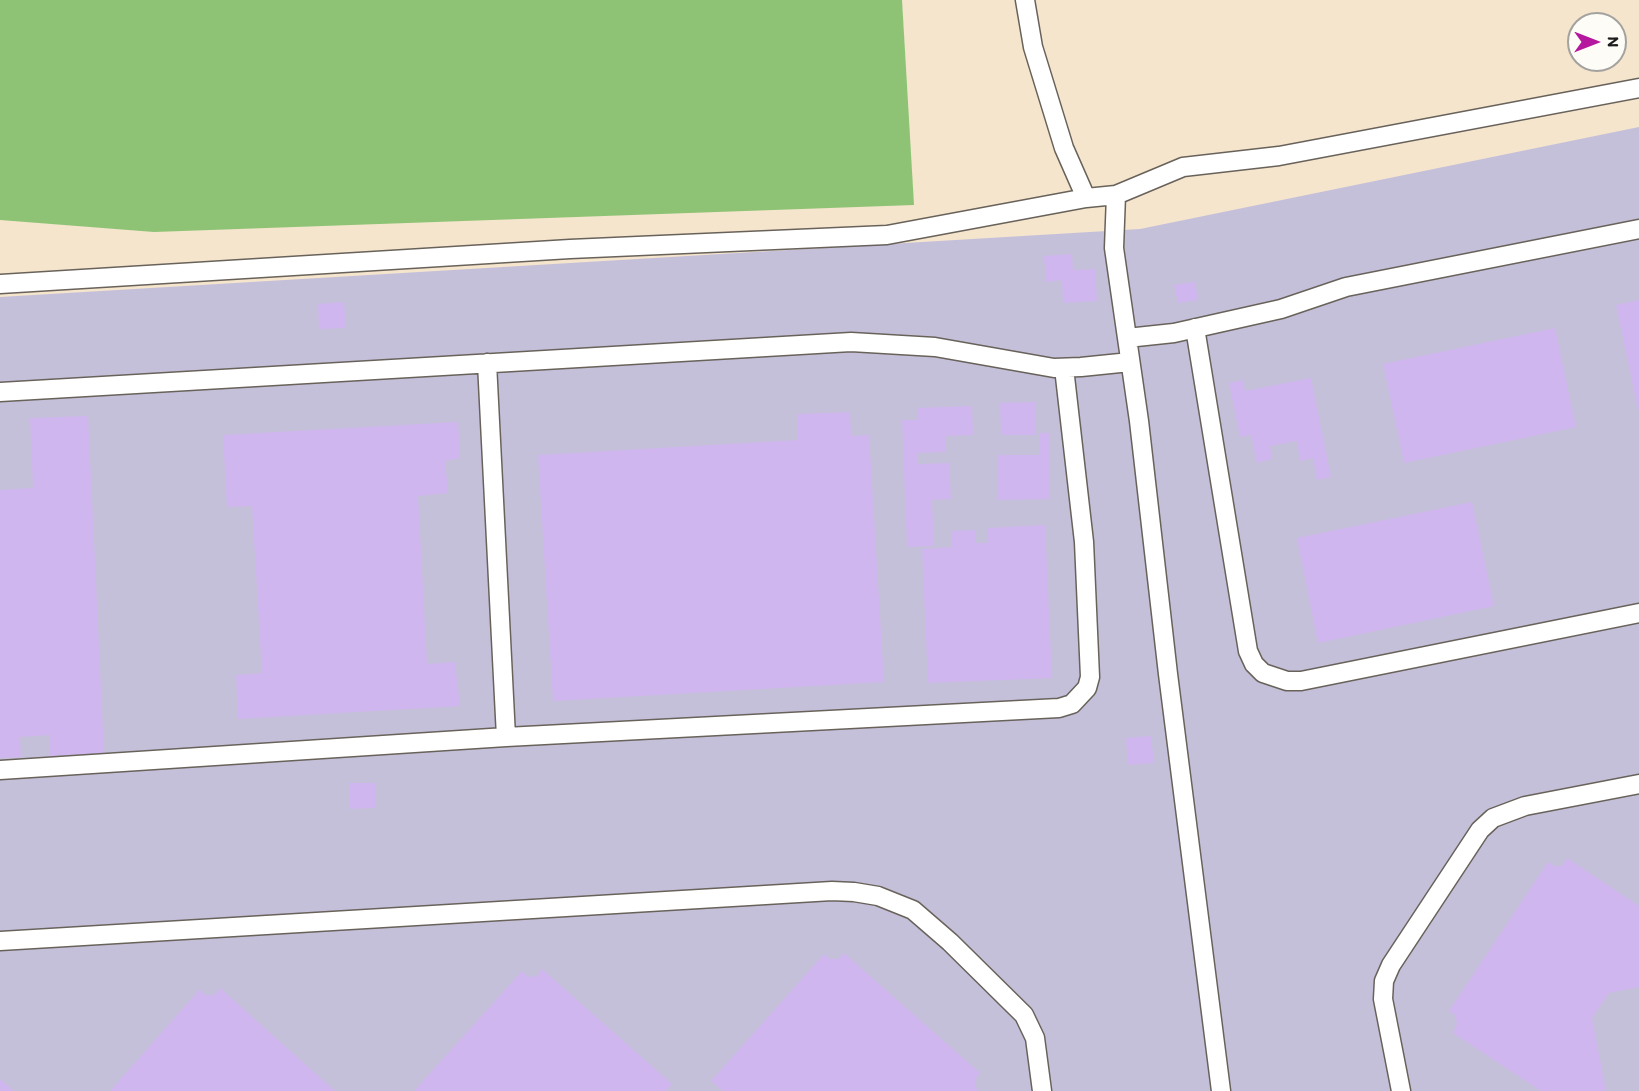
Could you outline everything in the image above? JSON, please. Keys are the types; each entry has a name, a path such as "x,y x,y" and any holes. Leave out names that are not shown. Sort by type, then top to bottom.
{"lane":[{"path":"1025,0 1033,47 1057,126 1086,198"},
{"path":"0,284 570,249 887,236 1086,198 1116,195 1183,167 1279,156 1639,88"},
{"path":"1116,195 1114,248 1131,362 1221,1091"},
{"path":"1127,338 1174,333 1281,309 1346,287 1639,229"},
{"path":"1195,328 1248,651 1254,664 1263,674 1287,681 1301,681 1639,613"},
{"path":"0,392 851,342 935,347 1064,368 1131,362"},
{"path":"487,363 506,737"},
{"path":"0,770 506,737 1059,708 1072,704 1087,688 1090,677 1084,542 1064,368"},
{"path":"1401,1091 1383,999 1384,981 1391,965 1480,830 1493,818 1525,806 1639,784"},
{"path":"0,940 832,891 854,892 878,896 913,910 950,942 1024,1015 1035,1038 1042,1091"}],"shaded area":[{"path":"1639,127 1639,1091 0,1091 0,297 1140,229"}],"green space":[{"path":"0,0 902,0 914,205 154,232 0,220"}],"building":[{"path":"1072,254 1073,270 1095,269 1097,301 1063,303 1062,280 1046,282 1044,256"},
{"path":"1195,282 1198,300 1178,303 1174,285"},
{"path":"1639,300 1639,410 1638,410 1616,305"},
{"path":"344,302 346,328 319,329 318,304"},
{"path":"1555,328 1576,427 1404,463 1383,364"},
{"path":"1311,378 1331,477 1317,480 1313,458 1300,461 1297,441 1270,446 1272,459 1257,463 1251,435 1240,437 1229,383 1243,380 1245,391"},
{"path":"1035,402 1036,435 1001,435 1000,403"},
{"path":"972,406 973,435 945,436 946,452 918,453 918,464 949,463 951,499 932,500 934,546 907,547 902,420 918,420 917,408"},
{"path":"850,412 851,436 869,435 884,682 553,701 538,455 798,440 798,414"},
{"path":"88,416 104,753 50,756 49,735 20,737 21,757 0,758 0,490 33,488 30,418"},
{"path":"458,422 460,458 445,461 448,493 418,496 427,664 455,662 460,706 238,719 236,675 262,673 252,506 227,507 223,435"},
{"path":"1039,433 1049,433 1049,499 997,500 997,455 1039,455"},
{"path":"1472,502 1494,606 1318,643 1297,538"},
{"path":"1045,525 1052,678 928,683 922,549 952,547 951,531 975,530 976,543 988,543 988,528"},
{"path":"1151,736 1154,763 1128,765 1126,738"},
{"path":"349,783 375,783 375,808 349,809"},
{"path":"1567,858 1639,906 1639,987 1609,993 1592,1018 1606,1091 1541,1091 1453,1033 1457,1024 1455,1015 1449,1011 1548,862 1556,867 1563,865"},
{"path":"844,953 980,1073 975,1080 975,1087 979,1091 723,1091 711,1081 824,954 830,959 839,959"},
{"path":"542,969 672,1084 666,1091 414,1091 522,971 528,977 537,976"},
{"path":"220,988 335,1091 110,1091 200,989 205,995 215,995"},
{"path":"0,1079 14,1091 0,1091"}]}
